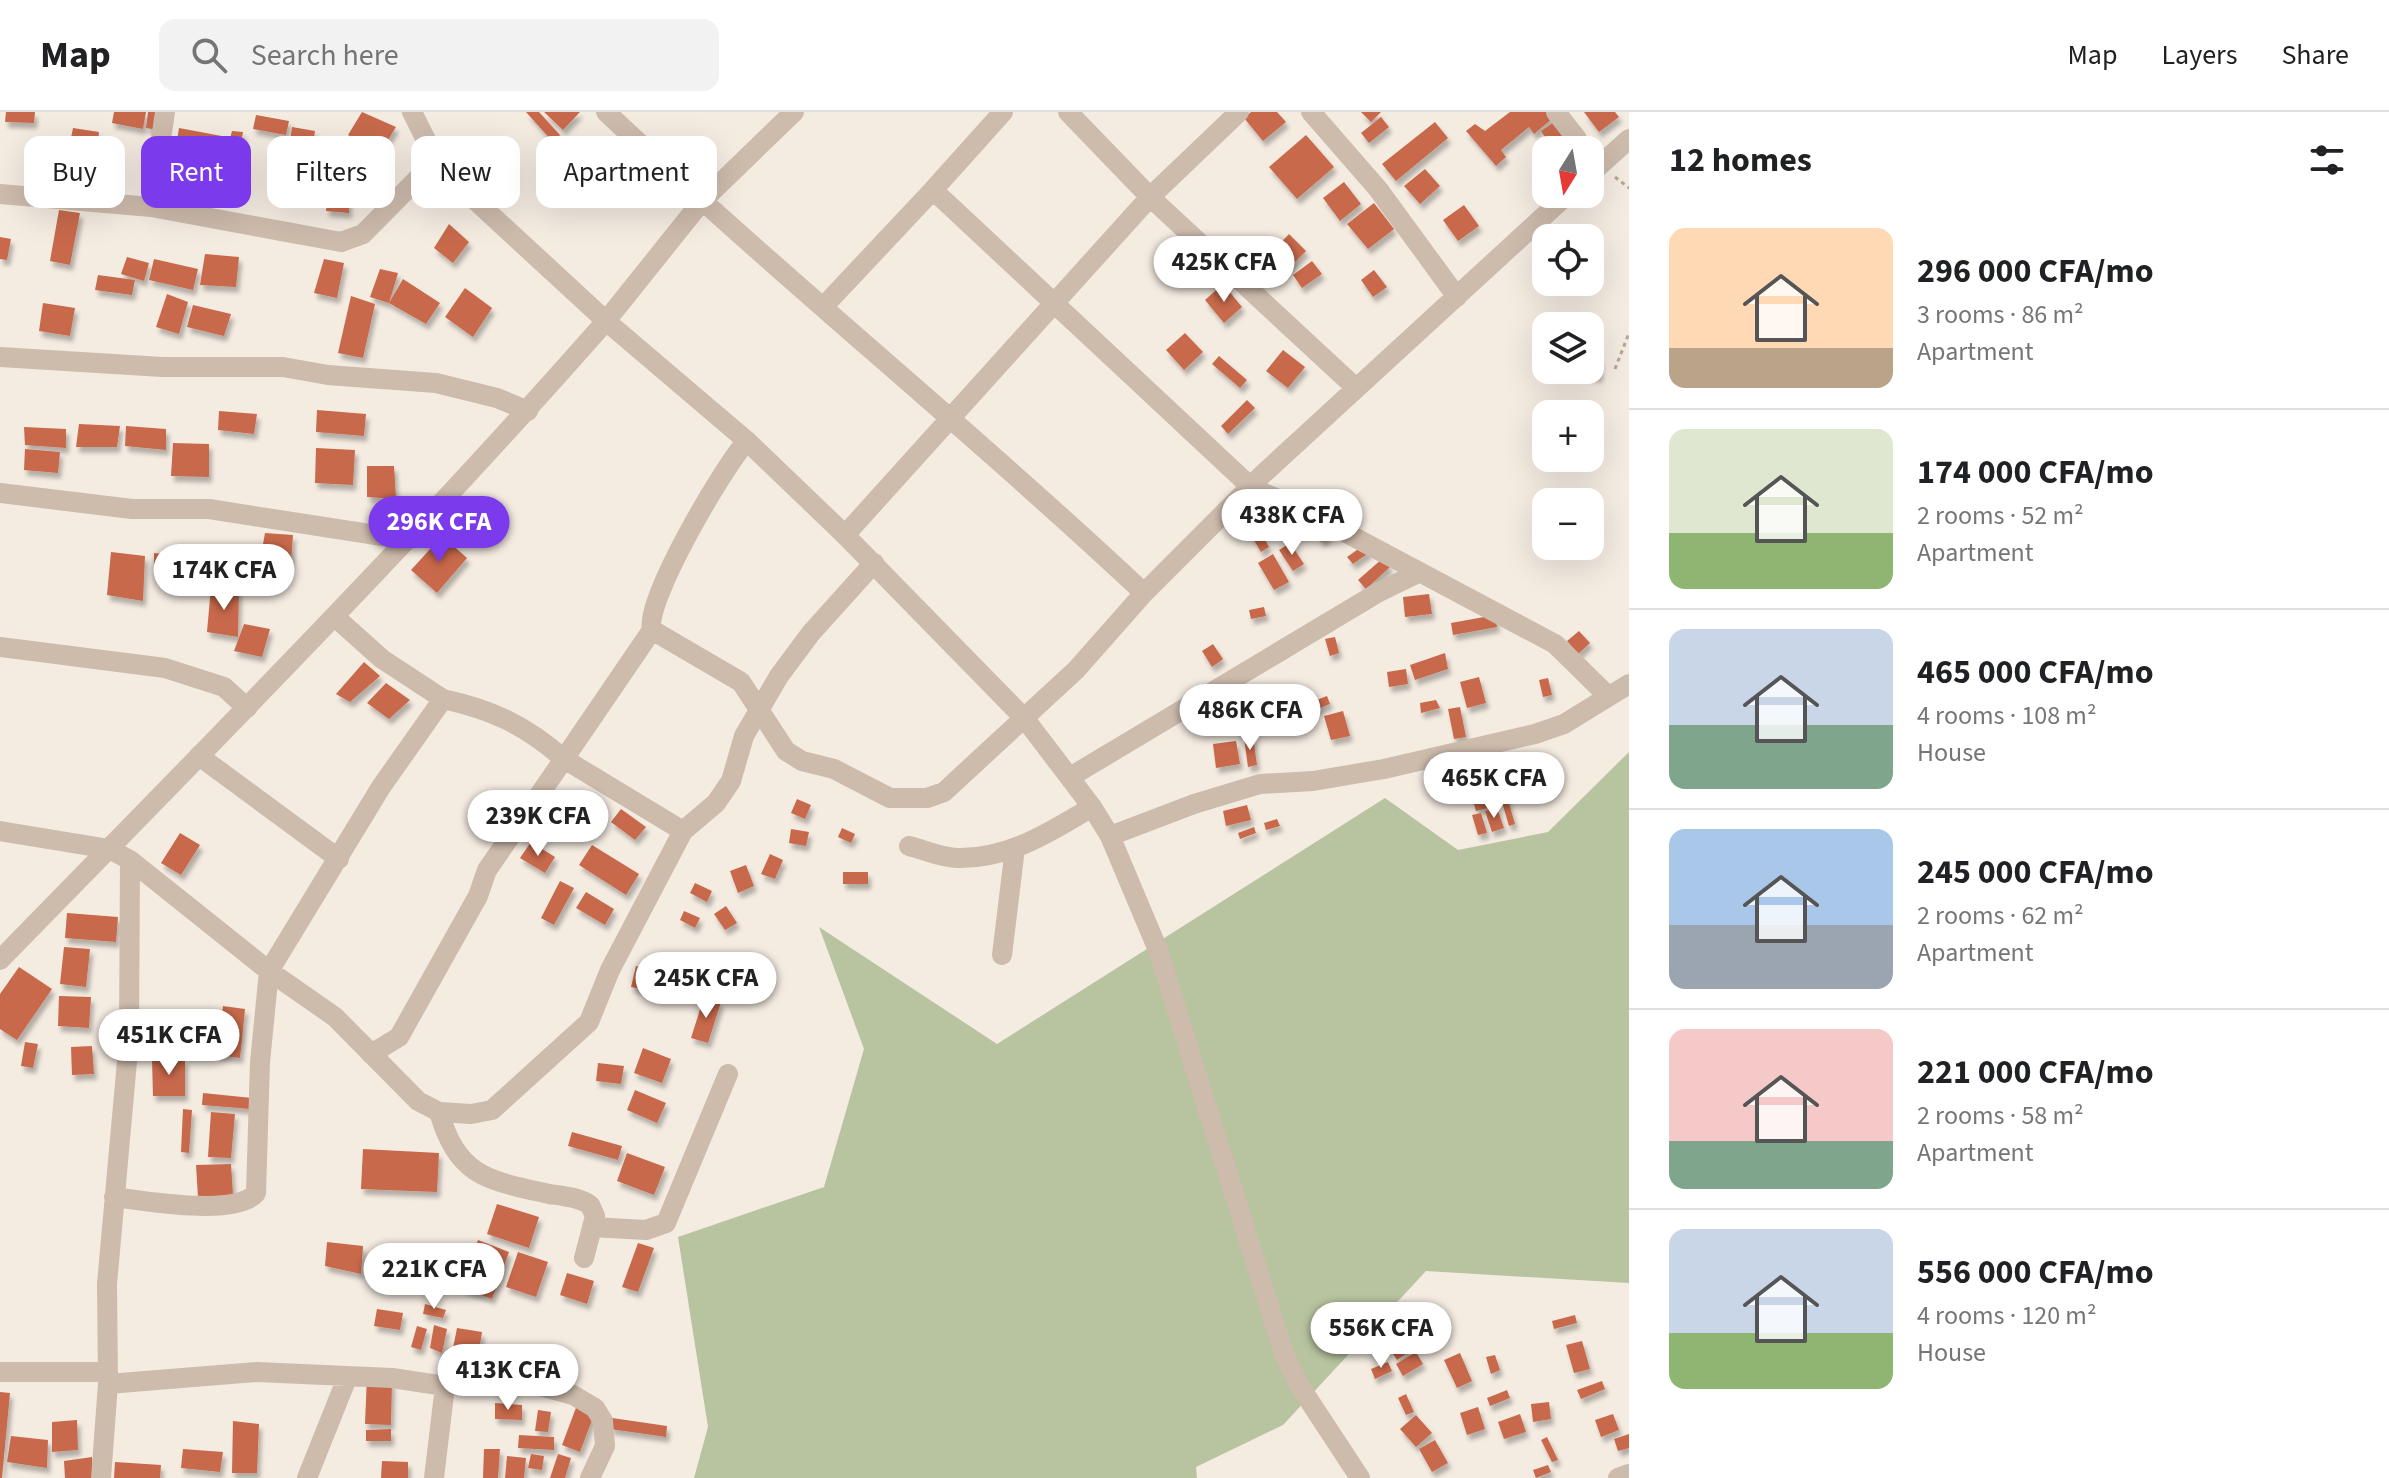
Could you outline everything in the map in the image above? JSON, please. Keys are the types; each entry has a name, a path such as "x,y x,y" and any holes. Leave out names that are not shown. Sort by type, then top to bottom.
{"street":[{"path":"161,136 165,112"},
{"path":"412,112 424,136"},
{"path":"606,112 632,136"},
{"path":"717,186 794,112"},
{"path":"824,306 1003,112"},
{"path":"1068,112 1150,197 1356,388"},
{"path":"845,535 1150,197 1239,112"},
{"path":"1311,112 1378,189 1457,297"},
{"path":"1556,112 1575,136"},
{"path":"1604,161 1629,139"},
{"path":"156,208 341,242 363,234 411,185"},
{"path":"933,190 1103,345 1252,488 1303,510 1555,644 1607,695"},
{"path":"0,194 141,206"},
{"path":"487,208 606,321 747,441 874,563 1025,719 1092,807 1110,836 1158,950 1284,1354 1299,1385 1360,1478"},
{"path":"0,960 335,617 528,411 606,321 696,208"},
{"path":"710,208 1048,503 1144,593"},
{"path":"652,630 741,682 761,707 770,728 786,751 802,761 834,769 890,798 907,800 944,792 1076,670 1144,593 1356,388 1553,208"},
{"path":"0,357 162,367 283,367 328,375 436,383 497,398 528,411"},
{"path":"371,1054 399,1037 478,896 487,870 652,630 652,612 675,562 707,499 734,455 747,441"},
{"path":"0,493 132,509 209,509 408,540"},
{"path":"0,831 109,849 130,860 269,971 335,1017 418,1101 439,1112 471,1114 492,1110 589,1022 610,970 683,831 724,794 744,736 761,707 811,633 874,563"},
{"path":"1070,777 1379,592 1420,572"},
{"path":"335,617 382,659 443,699 485,709 534,733 564,759 683,831"},
{"path":"0,647 165,668 224,687 247,708"},
{"path":"1110,836 1194,804 1260,784 1370,771 1508,742 1564,724 1629,684"},
{"path":"114,1197 179,1204 236,1204 250,1201 256,1193 260,1062 269,971 381,787 443,699"},
{"path":"199,756 339,859"},
{"path":"909,846 956,858 994,855 1015,848 1092,807"},
{"path":"1002,955 1015,848"},
{"path":"101,1478 108,1378 107,1284 129,1039 130,860"},
{"path":"592,1227 646,1230 666,1223 728,1074"},
{"path":"439,1112 448,1142 459,1159 503,1182 585,1201 594,1210 584,1258"},
{"path":"0,1372 108,1378 257,1372 392,1378 445,1386 475,1380 537,1385 573,1395 595,1408 603,1421 605,1446 590,1478"},
{"path":"307,1478 347,1378"},
{"path":"434,1478 445,1386"},
{"path":"1618,1478 1629,1474"}],"path":[{"path":"1615,369 1629,333"}],"green space":[{"path":"1629,752 1629,1283 1426,1271 1283,1425 1196,1467 1197,1478 694,1478 708,1427 678,1237 824,1187 864,1049 819,927 997,1044 1385,798 1458,850 1548,832"}],"building":[{"path":"6,112 35,112 34,123 5,122"},
{"path":"114,112 146,112 143,129 112,123"},
{"path":"148,112 161,112 159,130 146,128"},
{"path":"362,112 396,127 390,136 348,135"},
{"path":"526,112 539,112 560,135 548,136"},
{"path":"544,112 580,112 563,130"},
{"path":"1251,112 1277,112 1286,122 1263,141 1244,118"},
{"path":"1361,112 1381,112 1371,122"},
{"path":"1510,112 1549,112 1553,118 1534,134 1529,127 1501,150 1506,157 1496,166 1466,131 1475,124 1485,131"},
{"path":"1584,112 1615,112 1619,117 1599,132"},
{"path":"256,115 289,121 286,135 253,129"},
{"path":"1381,117 1389,127 1369,143 1361,133"},
{"path":"1557,120 1568,136 1544,136 1541,131"},
{"path":"1435,122 1448,138 1396,181 1382,164"},
{"path":"292,127 315,131 314,136 291,136"},
{"path":"73,128 99,132 99,136 71,136"},
{"path":"179,128 222,136 178,136"},
{"path":"232,131 243,132 242,136 231,136"},
{"path":"1306,135 1334,167 1297,199 1269,167"},
{"path":"1425,169 1440,186 1420,204 1404,186"},
{"path":"1344,182 1361,204 1340,221 1323,198"},
{"path":"1374,203 1394,229 1368,249 1347,224"},
{"path":"1464,205 1479,226 1458,241 1443,220"},
{"path":"326,208 349,208 349,213 326,211"},
{"path":"59,210 80,213 70,265 50,261"},
{"path":"449,224 469,242 453,263 434,248"},
{"path":"1289,234 1306,251 1282,275 1265,259"},
{"path":"0,237 11,239 7,260 0,259"},
{"path":"205,254 239,257 236,287 200,285"},
{"path":"127,257 149,263 144,281 121,274"},
{"path":"154,259 198,269 193,290 149,280"},
{"path":"324,259 344,263 337,298 314,293"},
{"path":"1312,261 1322,274 1302,288 1293,275"},
{"path":"380,269 398,273 389,303 370,297"},
{"path":"1374,270 1387,287 1373,297 1361,280"},
{"path":"98,275 135,280 132,295 95,290"},
{"path":"403,279 440,303 426,324 389,303"},
{"path":"1223,284 1242,307 1224,323 1205,300"},
{"path":"465,288 492,308 473,337 445,317"},
{"path":"167,294 188,302 179,334 156,327"},
{"path":"351,296 375,304 363,358 338,353"},
{"path":"43,303 75,308 70,336 39,331"},
{"path":"193,305 231,314 224,336 187,327"},
{"path":"1185,333 1203,352 1184,370 1166,350"},
{"path":"1283,350 1305,367 1288,388 1266,371"},
{"path":"1219,356 1247,380 1240,388 1212,364"},
{"path":"1247,400 1255,408 1228,434 1221,426"},
{"path":"317,410 366,414 364,436 316,432"},
{"path":"219,411 257,414 254,434 218,430"},
{"path":"79,424 120,426 117,447 76,447"},
{"path":"126,426 166,429 166,450 125,446"},
{"path":"24,427 66,429 66,448 25,445"},
{"path":"173,443 209,444 209,477 171,476"},
{"path":"316,448 355,450 353,485 315,483"},
{"path":"25,449 60,452 58,473 24,470"},
{"path":"367,466 394,466 396,499 367,497"},
{"path":"1253,520 1269,547 1261,552 1245,525"},
{"path":"1304,523 1308,532 1303,535 1298,526"},
{"path":"1324,530 1329,538 1321,542 1317,534"},
{"path":"265,533 293,535 291,562 260,561"},
{"path":"442,536 467,558 437,593 411,570"},
{"path":"1290,543 1304,564 1293,571 1279,550"},
{"path":"1364,545 1370,552 1353,564 1347,557"},
{"path":"111,552 145,556 143,601 107,595"},
{"path":"154,553 193,558 192,580 154,575"},
{"path":"1273,554 1289,582 1274,590 1258,563"},
{"path":"1383,558 1390,567 1366,589 1358,580"},
{"path":"211,587 239,589 238,637 207,632"},
{"path":"1429,594 1432,614 1405,617 1403,597"},
{"path":"1264,607 1266,616 1251,619 1249,610"},
{"path":"1495,615 1497,627 1453,635 1451,623"},
{"path":"244,624 270,629 262,657 234,651"},
{"path":"1579,631 1590,643 1578,654 1567,641"},
{"path":"1335,637 1339,653 1330,656 1325,639"},
{"path":"1213,644 1223,659 1212,667 1202,651"},
{"path":"1445,653 1448,669 1415,680 1410,665"},
{"path":"364,662 380,676 350,702 336,694"},
{"path":"1406,669 1408,684 1389,687 1387,672"},
{"path":"1479,677 1486,703 1467,708 1460,682"},
{"path":"1548,678 1552,695 1543,697 1539,680"},
{"path":"386,683 410,700 389,719 367,703"},
{"path":"1281,686 1295,725 1285,728 1271,690"},
{"path":"1327,696 1330,704 1313,711 1309,703"},
{"path":"1436,700 1440,708 1421,713 1420,703"},
{"path":"1267,702 1272,719 1238,730 1232,713"},
{"path":"1460,707 1466,737 1454,739 1448,709"},
{"path":"1343,711 1350,736 1331,740 1324,716"},
{"path":"1253,737 1257,765 1248,767 1244,738"},
{"path":"1236,741 1240,764 1216,768 1213,744"},
{"path":"1486,786 1492,807 1476,811 1470,790"},
{"path":"1504,786 1515,824 1509,826 1498,788"},
{"path":"797,799 811,805 805,819 791,813"},
{"path":"1247,805 1251,820 1226,826 1223,811"},
{"path":"1497,808 1504,828 1492,832 1485,811"},
{"path":"621,809 646,827 635,840 611,822"},
{"path":"1481,813 1487,833 1478,835 1472,815"},
{"path":"1277,819 1280,826 1266,830 1264,823"},
{"path":"1254,827 1256,833 1240,839 1238,833"},
{"path":"842,828 855,834 851,843 838,837"},
{"path":"791,829 809,832 806,846 789,843"},
{"path":"180,833 200,845 181,875 161,863"},
{"path":"531,842 555,857 545,873 520,858"},
{"path":"592,845 639,874 626,895 579,865"},
{"path":"770,854 783,860 775,879 761,874"},
{"path":"746,865 754,886 738,893 730,871"},
{"path":"843,872 868,872 868,884 843,884"},
{"path":"560,881 574,888 554,925 541,918"},
{"path":"695,883 712,891 707,902 690,893"},
{"path":"586,892 614,909 605,925 576,908"},
{"path":"726,906 737,923 725,930 714,914"},
{"path":"684,911 700,918 695,928 680,920"},
{"path":"67,913 118,917 116,942 65,938"},
{"path":"64,947 90,949 86,987 60,984"},
{"path":"636,966 660,971 655,992 631,987"},
{"path":"19,967 52,989 17,1040 0,1029 0,994"},
{"path":"666,980 673,984 667,995 660,990"},
{"path":"59,996 91,997 89,1028 58,1026"},
{"path":"704,997 721,1002 708,1043 691,1038"},
{"path":"223,1006 245,1009 240,1058 217,1055"},
{"path":"198,1010 209,1010 208,1046 196,1045"},
{"path":"152,1012 184,1015 181,1047 149,1044"},
{"path":"25,1042 38,1044 33,1068 21,1066"},
{"path":"92,1046 94,1074 72,1075 71,1047"},
{"path":"643,1048 671,1059 662,1083 634,1073"},
{"path":"152,1059 185,1059 185,1096 153,1096"},
{"path":"598,1063 624,1066 621,1084 596,1081"},
{"path":"635,1090 666,1103 657,1123 627,1110"},
{"path":"203,1093 252,1098 251,1109 202,1105"},
{"path":"183,1109 192,1110 189,1153 181,1152"},
{"path":"211,1112 235,1114 231,1158 208,1157"},
{"path":"572,1132 622,1146 618,1160 568,1146"},
{"path":"363,1149 439,1153 437,1192 361,1189"},
{"path":"627,1153 665,1167 654,1195 617,1181"},
{"path":"231,1164 233,1195 198,1197 196,1165"},
{"path":"497,1204 539,1217 529,1248 487,1234"},
{"path":"478,1240 509,1252 492,1299 461,1288"},
{"path":"327,1242 363,1246 361,1274 325,1266"},
{"path":"638,1243 654,1248 638,1292 622,1287"},
{"path":"518,1252 548,1262 536,1297 506,1287"},
{"path":"567,1273 594,1281 587,1304 560,1295"},
{"path":"425,1304 446,1310 443,1318 423,1314"},
{"path":"377,1309 403,1313 400,1330 374,1326"},
{"path":"1575,1315 1577,1323 1554,1329 1552,1321"},
{"path":"1398,1318 1406,1332 1400,1336 1392,1321"},
{"path":"434,1325 447,1329 442,1353 430,1348"},
{"path":"417,1326 427,1329 421,1350 411,1347"},
{"path":"457,1328 482,1332 478,1357 452,1353"},
{"path":"1582,1341 1590,1369 1574,1373 1566,1345"},
{"path":"1406,1347 1409,1352 1397,1360 1393,1354"},
{"path":"1416,1352 1423,1364 1403,1376 1396,1364"},
{"path":"1460,1353 1472,1381 1457,1388 1444,1360"},
{"path":"1495,1355 1500,1370 1491,1374 1486,1357"},
{"path":"1388,1362 1392,1371 1375,1379 1371,1369"},
{"path":"367,1377 392,1382 391,1425 365,1424"},
{"path":"1602,1381 1605,1389 1581,1399 1577,1390"},
{"path":"1507,1390 1510,1398 1490,1406 1487,1398"},
{"path":"0,1392 10,1393 2,1478 0,1478"},
{"path":"1406,1394 1414,1412 1406,1415 1398,1398"},
{"path":"1549,1402 1551,1419 1533,1422 1531,1404"},
{"path":"495,1403 522,1405 522,1420 495,1419"},
{"path":"577,1405 595,1412 580,1452 562,1445"},
{"path":"1478,1407 1485,1429 1467,1435 1460,1413"},
{"path":"538,1410 551,1412 548,1432 535,1431"},
{"path":"1520,1414 1526,1432 1504,1439 1498,1422"},
{"path":"1613,1414 1619,1430 1601,1437 1595,1420"},
{"path":"1416,1415 1432,1433 1416,1447 1400,1429"},
{"path":"612,1418 667,1426 666,1437 610,1429"},
{"path":"77,1420 78,1450 52,1452 52,1422"},
{"path":"233,1421 259,1424 257,1473 232,1473"},
{"path":"391,1429 391,1441 366,1441 366,1430"},
{"path":"1629,1434 1629,1448 1618,1451 1614,1439"},
{"path":"519,1435 554,1437 554,1450 518,1448"},
{"path":"11,1436 48,1440 47,1468 7,1462"},
{"path":"1547,1437 1558,1460 1552,1462 1541,1440"},
{"path":"1435,1440 1448,1463 1432,1472 1419,1449"},
{"path":"183,1449 223,1452 220,1472 181,1468"},
{"path":"484,1449 500,1449 498,1478 483,1478"},
{"path":"531,1454 544,1456 542,1470 528,1468"},
{"path":"558,1454 571,1458 565,1478 550,1478"},
{"path":"507,1456 526,1458 524,1478 505,1478"},
{"path":"92,1457 93,1478 65,1478 64,1461"},
{"path":"382,1461 408,1462 408,1478 381,1478"},
{"path":"115,1462 161,1465 160,1478 114,1478"},
{"path":"1548,1465 1551,1472 1536,1478 1533,1470"}]}
